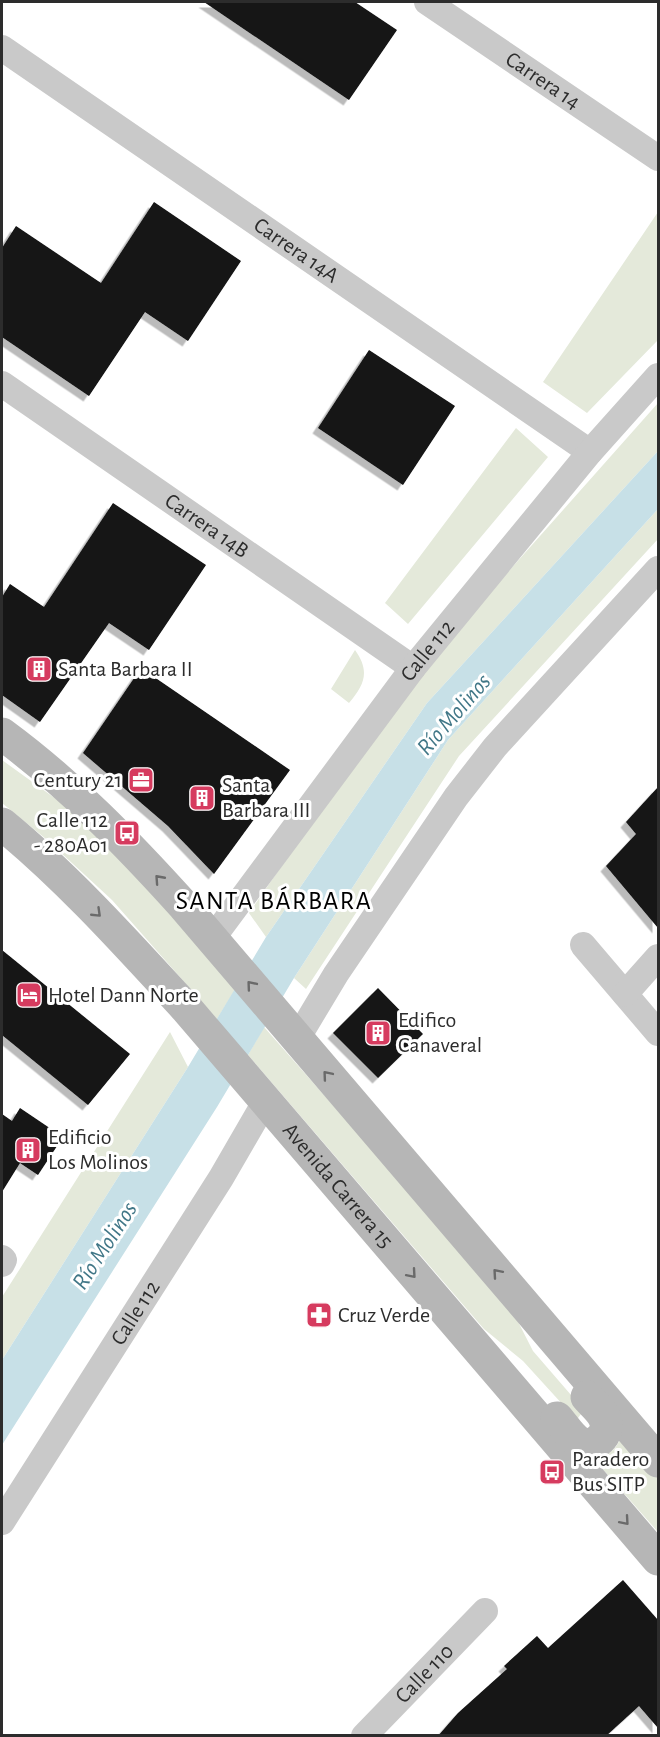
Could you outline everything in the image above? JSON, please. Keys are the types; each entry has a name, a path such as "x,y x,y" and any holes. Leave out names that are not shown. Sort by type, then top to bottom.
{"main road":[{"path":"2,734 62,781 148,866 658,1461"},
{"name":"Avenida Carrera 15","path":"2,824 33,850 115,931 186,1008 658,1559"},
{"path":"477,1349 512,1370 578,1442 591,1444 602,1438 606,1430 605,1418 550,1354 525,1306"}],"street":[{"name":"Carrera 14","path":"427,2 658,158"},
{"name":"Carrera 14A","path":"2,48 590,452"},
{"name":"Calle 112","path":"217,946 413,668 590,452 658,376"},
{"name":"Carrera 14B","path":"2,384 413,668"},
{"path":"288,1029 336,974 456,797 495,747 658,569"},
{"path":"583,945 658,1034"},
{"path":"625,994 658,957"},
{"name":"Calle 112","path":"2,1522 221,1178 265,1102"},
{"name":"Calle 110","path":"364,1736 485,1611"}],"shaded area":[{"path":"658,212 658,340 587,413 543,382"},
{"path":"658,403 658,451 427,703 266,937 249,913 406,687"},
{"path":"516,428 548,457 408,624 385,603"},
{"path":"658,509 658,539 459,756 306,989 294,978 448,740"},
{"path":"355,650 363,664 364,677 359,690 349,703 331,689"},
{"path":"2,760 74,812 146,886 236,988 217,1019 112,900 46,839 2,803"},
{"path":"264,1027 510,1306 533,1351 584,1410 578,1418 574,1417 523,1361 484,1329 248,1055"},
{"path":"170,1032 188,1067 2,1360 2,1297"},
{"path":"620,1439 658,1475 658,1532 593,1458 610,1453"}],"water":[{"name":"Río Molinos","path":"658,451 658,509 448,740 294,978 217,1107 2,1445 2,1360 188,1067 266,937 427,703"}],"building":[{"path":"204,2 355,2 397,30 349,100"},
{"path":"154,202 241,261 188,341 145,312 89,396 2,337 2,248 16,226 101,283"},
{"path":"369,350 455,406 403,485 318,428"},
{"path":"113,503 206,565 149,650 109,623 40,722 2,695 2,597 10,584 44,607"},
{"name":"Santa Barbara III","path":"141,668 290,770 214,874 168,826 83,753"},
{"path":"658,787 658,928 606,866 636,834 626,822"},
{"name":"Hotel Dann Norte","path":"2,950 130,1054 88,1105 2,1035"},
{"name":"Edifico Canaveral","path":"378,988 423,1034 378,1078 333,1033"},
{"name":"Edificio Los Molinos","path":"20,1108 63,1137 38,1175 20,1163 2,1192 2,1114 12,1121"},
{"path":"623,1580 658,1620 658,1728 639,1706 606,1736 438,1736 458,1713 507,1669 504,1666 537,1636 548,1648"}],"place":[{"name":"Santa Barbara II","path":"39,669"},
{"name":"Century 21","path":"141,780"},
{"name":"Santa Barbara III","path":"202,798"},
{"name":"Calle 112 - 280A01","path":"127,833"},
{"name":"Hotel Dann Norte","path":"29,995"},
{"name":"Edifico Canaveral","path":"378,1033"},
{"name":"Edificio Los Molinos","path":"28,1150"},
{"name":"Cruz Verde","path":"319,1315"},
{"name":"Paradero Bus SITP","path":"552,1472"}],"district":[{"name":"SANTA BÁRBARA","path":"274,901"}]}
